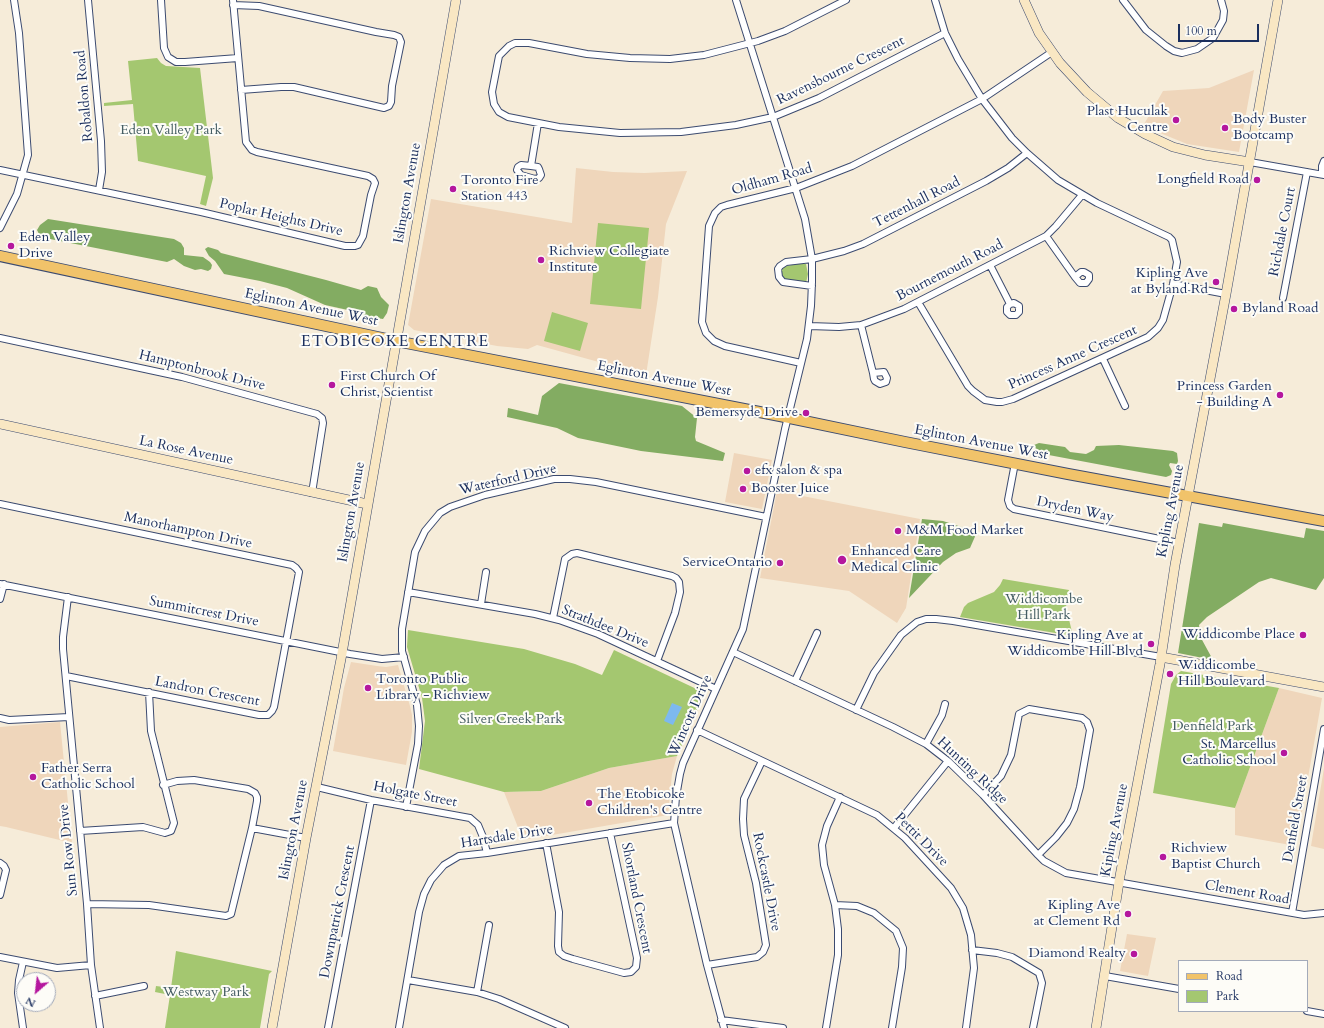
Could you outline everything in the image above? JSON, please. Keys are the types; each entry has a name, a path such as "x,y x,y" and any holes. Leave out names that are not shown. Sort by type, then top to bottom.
{"main road":[{"name":"Islington Avenue","path":"272,1028 306,838 342,653 456,0"},
{"path":"1024,0 1040,33 1052,52 1069,73 1097,102 1118,118 1145,134 1185,151 1250,162"},
{"name":"Kipling Avenue","path":"1096,1028 1119,883 1161,657 1179,543 1226,294 1278,0"},
{"name":"Eglinton Avenue West","path":"0,256 396,341 788,417 905,442 1324,521"},
{"name":"La Rose Avenue","path":"0,424 367,504"},
{"path":"1161,657 1324,687"}],"street":[{"path":"0,228 17,194 28,155 19,33 14,0"},
{"name":"Robaldon Road","path":"88,0 102,147 102,172 98,190"},
{"path":"161,0 164,48 168,57 176,62 238,58"},
{"path":"736,0 796,188 805,219 812,259 812,286 809,326 788,417"},
{"name":"Ravensbourne Crescent","path":"846,0 785,31 750,44 704,55 670,59 630,58 587,54 529,43 515,43 509,46 499,56 492,92 492,100 496,108 504,115 538,123 620,134 680,132 736,125 773,117 825,95 945,33"},
{"name":"Princess Anne Crescent","path":"918,302 966,383 973,391 985,400 997,402 1013,399 1103,359 1148,337 1163,320 1173,284 1177,262 1172,240 1157,231 1082,195 1058,180 1026,153 1000,124 982,99 958,60 945,33 935,0"},
{"path":"1123,0 1146,30 1166,46 1174,51 1182,53 1197,49 1213,38 1222,20 1224,11 1221,0"},
{"path":"233,3 259,6 394,35 399,37 401,42 392,86 391,102 389,106 384,108 294,87 281,86 241,90"},
{"name":"Poplar Heights Drive","path":"0,170 98,190 345,246 358,245 363,236 375,183 373,179 368,176 252,150 246,142 233,3"},
{"name":"Oldham Road","path":"801,363 719,343 706,333 702,322 709,226 715,213 721,207 796,188 852,166 982,99 1052,52"},
{"path":"531,166 538,123"},
{"name":"Tettenhall Road","path":"812,259 850,249 887,233 986,181 1008,168 1026,153"},
{"path":"1250,162 1323,175 1322,166 1324,161"},
{"name":"Richdale Court","path":"1283,298 1307,172"},
{"name":"Bournemouth Road","path":"809,326 839,327 861,325 890,315 918,302 1046,236 1082,195"},
{"path":"1046,236 1075,277"},
{"path":"812,259 786,262 780,266 778,273 780,280 786,284 812,286"},
{"path":"990,265 1010,304"},
{"path":"1173,284 1226,294"},
{"path":"861,325 873,373"},
{"name":"Hamptonbrook Drive","path":"0,338 182,377 317,414 322,418 324,423 312,493"},
{"path":"1103,359 1125,406"},
{"name":"Wincott Drive","path":"724,1028 706,965 674,823 676,797 680,774 697,730 743,629 788,417"},
{"name":"Dryden Way","path":"1015,463 1008,500 1010,506 1014,509 1179,543"},
{"name":"Waterford Drive","path":"406,807 418,744 419,726 418,705 401,642 402,628 417,545 425,530 440,513 450,506 468,500 540,482 570,479 596,482 766,517"},
{"name":"Manorhampton Drive","path":"0,504 294,566 298,570 299,574 286,641"},
{"path":"553,618 564,564 568,556 572,554 577,553 672,576 679,582 680,592 675,613 657,662"},
{"path":"480,604 486,572"},
{"path":"0,598 2,584"},
{"name":"Summitcrest Drive","path":"2,584 342,653 382,659 404,657"},
{"name":"Strathdee Drive","path":"408,592 553,618 598,634 716,689"},
{"name":"Sun Row Drive","path":"68,597 63,636 69,717 87,904 91,965 100,1028"},
{"path":"856,710 874,673 901,635 917,622 926,619 953,621 1161,657"},
{"path":"795,681 817,633"},
{"name":"Landron Crescent","path":"66,676 268,715 272,712 274,707 286,641"},
{"name":"Hunting Ridge","path":"733,652 926,744 948,761 983,795 1038,855 1049,864 1066,873 1119,883"},
{"path":"80,831 143,827 165,833 169,833 171,831 174,823 150,731 149,692"},
{"path":"926,744 942,715 945,704"},
{"path":"983,795 1001,776 1011,755 1019,714 1029,709 1082,718 1087,722 1090,730 1080,787 1074,809 1067,823 1056,837 1038,855"},
{"path":"0,718 9,720 69,717"},
{"name":"Denfield Street","path":"1292,913 1324,729"},
{"name":"Pettit Drive","path":"697,730 877,815 905,838 952,888 963,908 971,935 974,968 966,1028"},
{"name":"Rockcastle Drive","path":"706,965 757,957 763,952 766,945 756,882 744,835 743,819 744,799 762,761"},
{"path":"894,828 948,761"},
{"path":"87,904 149,905 226,916 231,914 252,828 257,797 252,790 194,780 177,781 163,785"},
{"name":"Holgate Street","path":"317,787 371,800 470,818 478,825 487,853"},
{"path":"826,1028 838,955 838,929 835,905 824,865 822,845 827,826 840,797"},
{"name":"Downpatrick Crescent","path":"328,1028 371,800"},
{"name":"Hartsdale Drive","path":"399,1028 419,912 424,894 431,880 444,865 459,856 487,853 674,823"},
{"path":"252,828 306,838"},
{"name":"Shortland Crescent","path":"546,843 559,912 559,952 564,956 573,959 624,973 631,972 636,967 637,958 610,833"},
{"path":"0,863 6,870 0,895"},
{"name":"Clement Road","path":"1119,883 1304,915 1318,915 1324,913"},
{"path":"835,905 857,906 874,913 896,930 902,948 902,967 892,1028"},
{"path":"477,992 489,924"},
{"path":"972,950 997,953 1012,957 1039,973 1042,983 1033,1028"},
{"path":"0,957 57,968 91,965"},
{"path":"23,962 18,993 23,1028"},
{"path":"1105,976 1178,988"},
{"path":"408,980 477,992 565,1028"},
{"path":"95,996 144,986"},
{"path":"1308,1011 1324,1014"},
{"path":"721,1020 782,1028"}],"shaded area":[{"path":"1254,70 1239,152 1187,144 1143,126 1163,91 1209,88"},
{"name":"Richview Collegiate Institute","path":"576,168 613,172 644,173 687,171 666,224 658,297 646,375 537,345 528,349 497,346 414,330 408,325 431,199 572,223"},
{"path":"734,453 772,460 762,509 725,502"},
{"path":"777,491 920,519 906,608 897,623 849,591 760,578"},
{"path":"351,662 386,667 398,665 412,715 412,732 406,765 333,751 344,688"},
{"name":"St. Marcellus Catholic School","path":"1279,688 1322,698 1296,846 1235,835 1235,808"},
{"name":"Father Serra Catholic School","path":"60,722 72,843 0,826 0,727"},
{"name":"The Etobicoke Children's Centre","path":"677,756 672,774 668,815 523,840 504,792 541,791 609,768"},
{"path":"1324,768 1324,849 1311,846"},
{"path":"1127,934 1156,938 1148,976 1120,971"}],"green space":[{"name":"Eden Valley Park","path":"157,58 166,66 200,68 213,178 206,206 200,204 206,176 138,161 133,104 104,106 104,103 132,100 128,61"},
{"path":"48,219 174,239 181,243 184,248 184,255 203,257 212,265 211,269 208,271 201,269 195,270 184,266 174,259 167,262 50,239 39,234 37,230 40,225"},
{"path":"598,223 649,228 641,309 590,304"},
{"path":"208,247 218,250 221,253 361,290 368,286 377,288 381,297 389,305 387,313 383,319 364,316 357,312 325,305 287,288 224,274 215,261 209,256 205,249"},
{"path":"797,264 806,264 808,274 806,283 782,280 780,273 784,267"},
{"path":"552,312 588,323 580,351 544,341"},
{"path":"559,383 682,406 697,418 696,441 725,453 723,461 641,451 578,438 557,428 507,417 508,408 538,415 542,396"},
{"path":"1039,443 1065,447 1070,452 1086,454 1094,450 1096,446 1119,445 1173,451 1177,453 1178,461 1177,464 1170,463 1169,465 1172,471 1171,475 1166,477 1038,453 1034,445"},
{"path":"922,519 943,521 977,532 970,548 956,553 943,562 909,598"},
{"path":"1199,523 1222,527 1223,523 1304,538 1306,528 1324,531 1324,578 1316,590 1271,578 1259,582 1207,617 1199,625 1201,638 1213,660 1178,653"},
{"name":"Widdicombe Hill Park","path":"1003,579 1069,590 1066,607 1073,636 960,617 964,607 968,603 994,592"},
{"name":"Silver Creek Park","path":"408,630 524,649 575,664 602,675 614,650 705,693 677,756 609,768 541,791 504,792 419,769 425,721 422,698 407,647"},
{"name":"Denfield Park","path":"1181,671 1279,688 1235,808 1153,793 1171,684 1176,675"},
{"name":"Westway Park","path":"176,951 272,971 269,974 260,1028 165,1028 170,995 155,992 156,986 171,988"}],"water":[{"path":"672,703 682,707 673,725 664,721"}],"place":[{"name":"Plast Huculak Centre","path":"1176,120"},
{"name":"Body Buster Bootcamp","path":"1225,128"},
{"name":"Longfield Road","path":"1257,180"},
{"name":"Toronto Fire Station 443","path":"453,189"},
{"name":"Eden Valley Drive","path":"11,246"},
{"name":"Richview Collegiate Institute","path":"541,260"},
{"name":"Kipling Ave at Byland Rd","path":"1216,282"},
{"name":"Byland Road","path":"1234,309"},
{"name":"First Church Of Christ, Scientist","path":"332,385"},
{"name":"Princess Garden - Building A","path":"1280,395"},
{"name":"Bemersyde Drive","path":"806,413"},
{"name":"efx salon & spa","path":"747,471"},
{"name":"Booster Juice","path":"743,489"},
{"name":"M&M Food Market","path":"898,531"},
{"name":"Enhanced Care Medical Clinic","path":"842,560"},
{"name":"ServiceOntario","path":"780,563"},
{"name":"Widdicombe Place","path":"1303,635"},
{"name":"Kipling Ave at Widdicombe Hill Blvd","path":"1151,644"},
{"name":"Widdicombe Hill Boulevard","path":"1170,674"},
{"name":"Toronto Public Library - Richview","path":"368,688"},
{"name":"St. Marcellus Catholic School","path":"1284,753"},
{"name":"Father Serra Catholic School","path":"33,777"},
{"name":"The Etobicoke Children's Centre","path":"589,803"},
{"name":"Richview Baptist Church","path":"1163,857"},
{"name":"Kipling Ave at Clement Rd","path":"1128,914"},
{"name":"Diamond Realty","path":"1134,954"}],"district":[{"name":"ETOBICOKE CENTRE","path":"395,342"}]}
